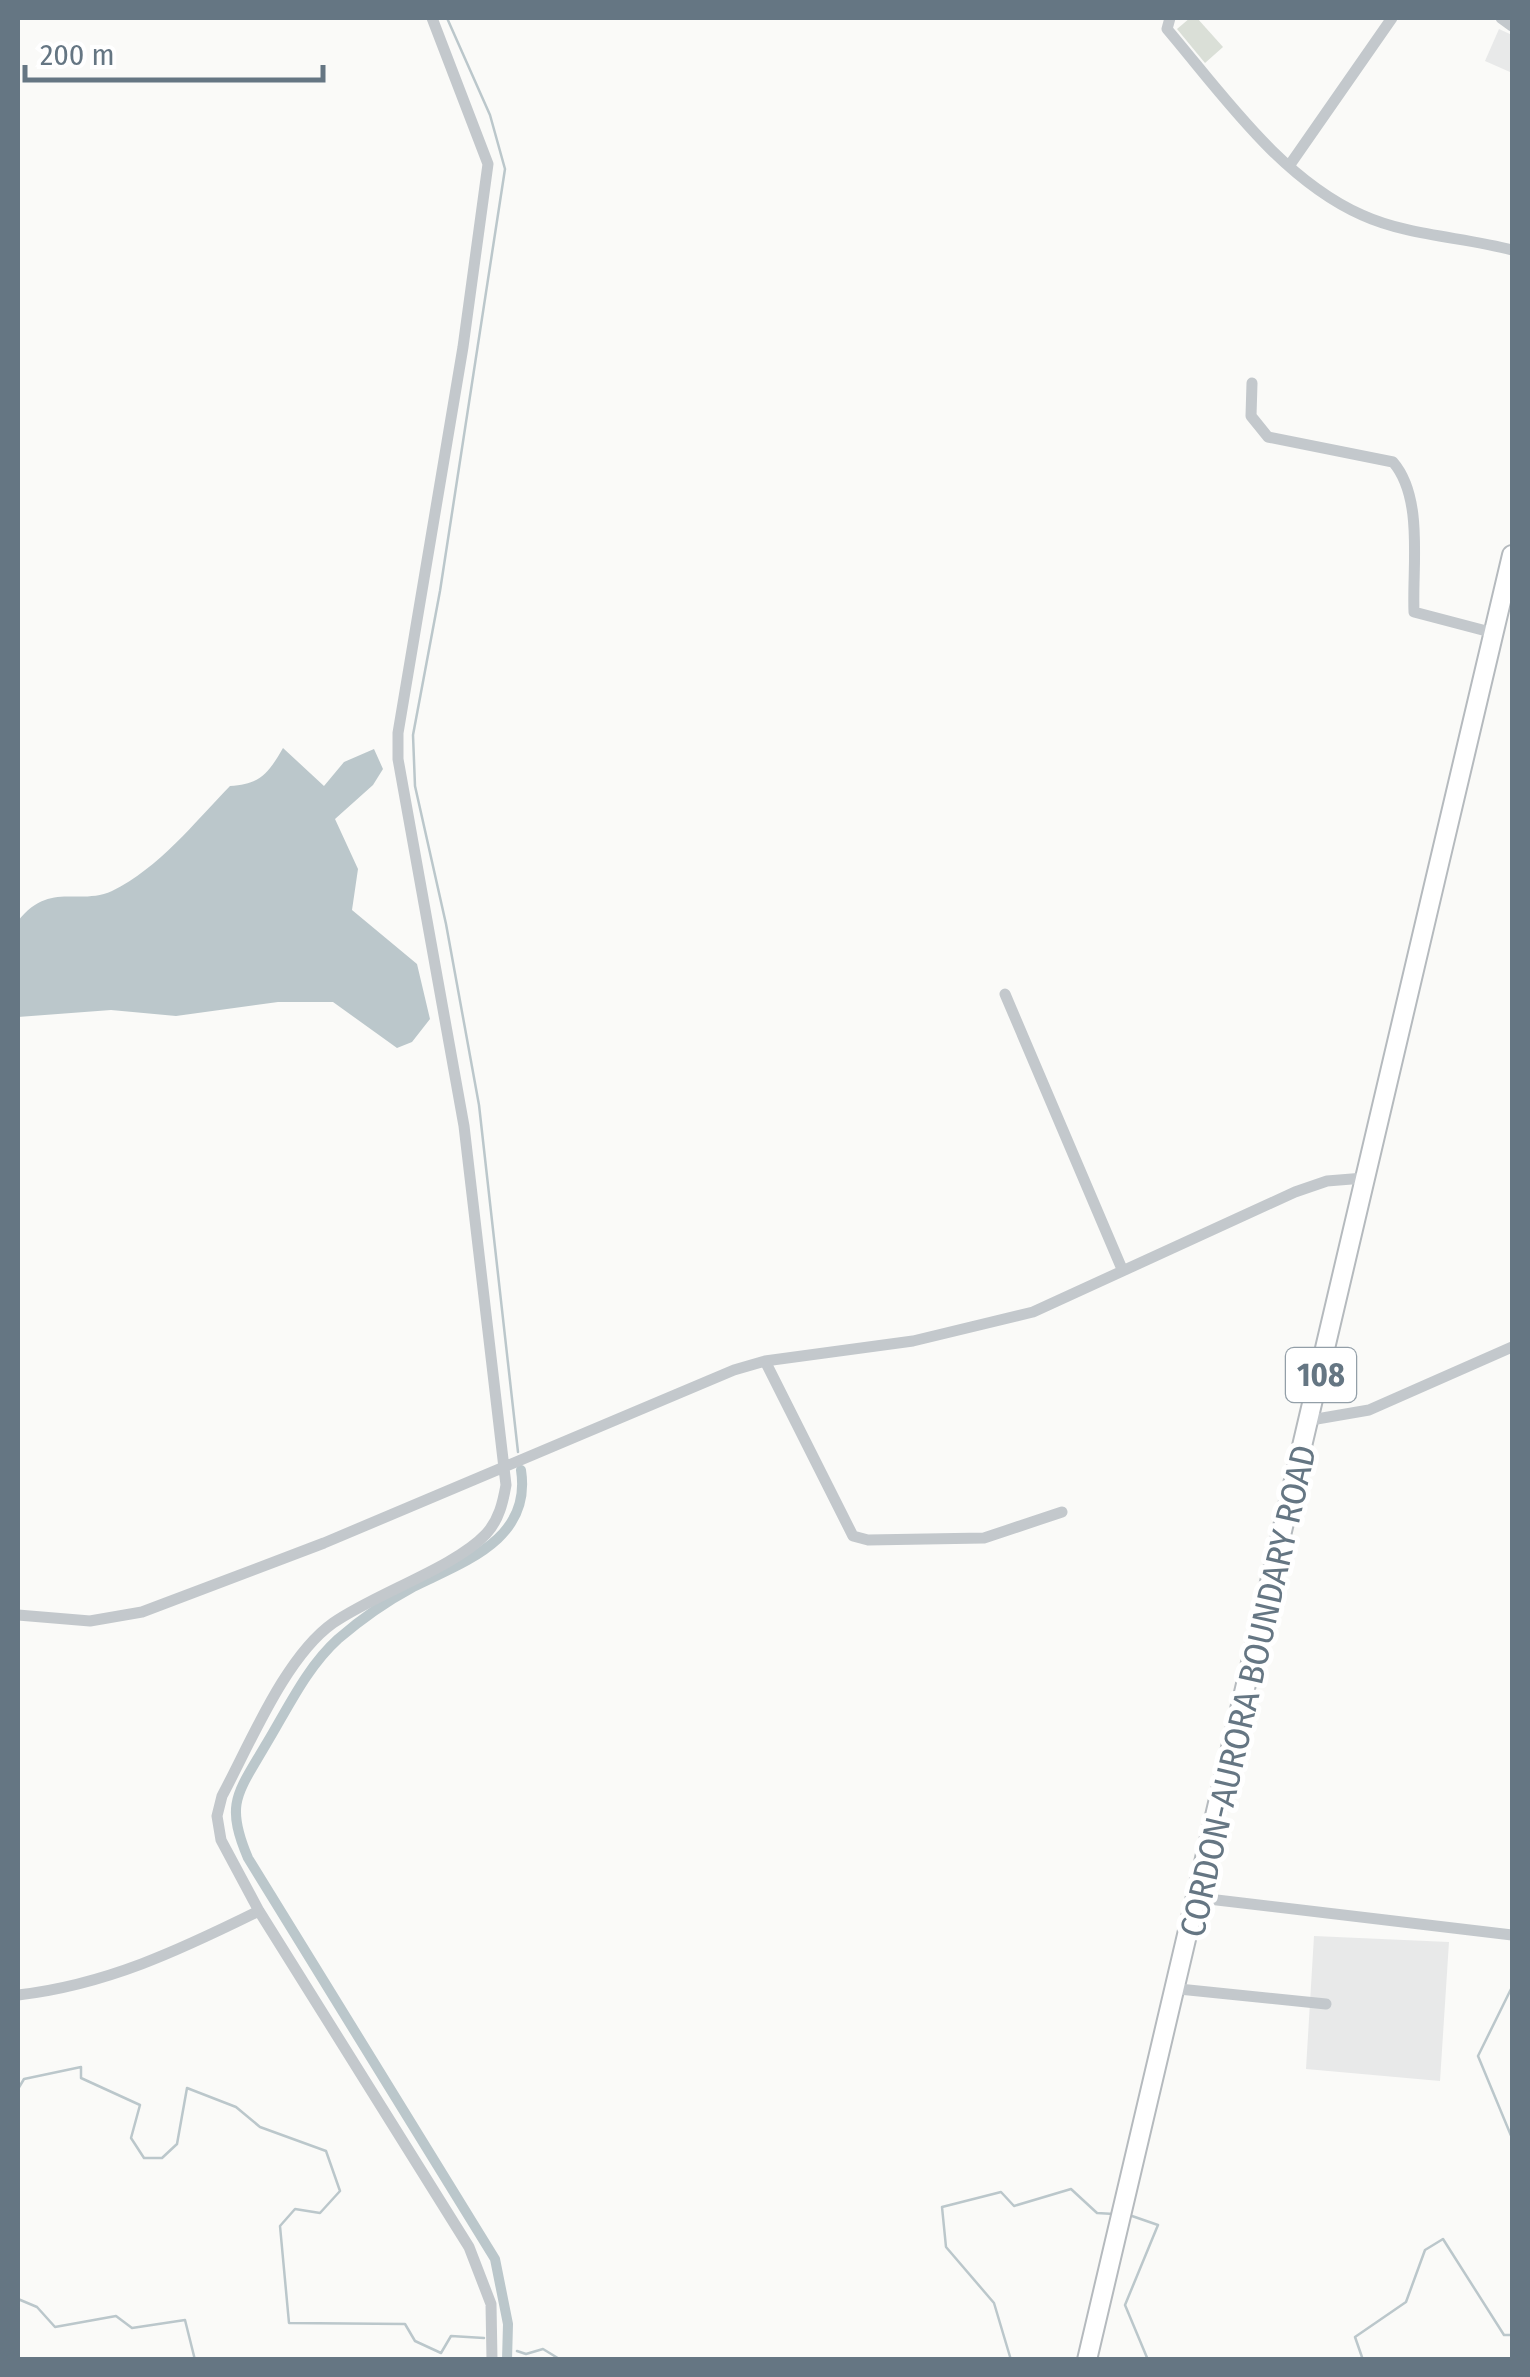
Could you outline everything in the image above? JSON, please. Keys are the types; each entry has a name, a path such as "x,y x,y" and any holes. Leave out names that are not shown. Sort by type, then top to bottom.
{"main road":[{"name":"CORDON-AURORA BOUNDARY ROAD","path":"1087,2360 1179,1989 1364,1178 1512,555"}],"street":[{"path":"432,18 488,164 466,328 398,733 398,758 464,1126 493,1398 506,1466 502,1506 486,1534 464,1551 362,1605 309,1644 222,1796 217,1816 222,1840 260,1911 469,2247 492,2304 492,2360"},
{"path":"1289,166 1392,18"},
{"path":"1501,18 1512,26"},
{"path":"1168,22 1289,166 1362,215 1512,250"},
{"path":"1252,383 1251,416 1268,437 1394,462 1404,474 1412,526 1414,612 1494,633"},
{"path":"1004,994 1122,1269"},
{"path":"18,1615 116,1620 324,1543 734,1370 765,1361 913,1341 1033,1312 1317,1184 1364,1178"},
{"path":"1311,1420 1369,1410 1512,1347"},
{"path":"765,1361 853,1536 885,1540 984,1538 1062,1512"},
{"path":"1200,1898 1512,1935"},
{"path":"18,1996 96,1983 167,1956 260,1911"},
{"path":"1179,1989 1326,2004"}],"shaded area":[{"path":"1190,18 1197,18 1223,47 1205,63 1177,29"},
{"path":"1499,29 1512,35 1510,72 1485,61"},
{"path":"283,748 324,786 344,762 374,749 383,769 373,785 335,819 358,869 352,910 417,964 430,1019 412,1042 397,1048 333,1002 278,1002 176,1016 111,1010 18,1017 18,921 41,902 100,895 129,881 175,844 230,786 262,776"},
{"path":"1314,1936 1449,1942 1440,2081 1306,2069"}],"waterway":[{"path":"447,18 490,115 505,169 440,591 413,735 415,786 446,924 479,1105 518,1452"},
{"path":"507,2360 508,2324 495,2259 248,1858 236,1811 247,1776 316,1663 365,1618 413,1587 472,1557 505,1531 522,1494 521,1470"},
{"path":"1512,1987 1478,2056 1512,2138"},
{"path":"18,2089 24,2079 81,2067 81,2078 140,2105 131,2138 144,2158 162,2158 177,2144 187,2088 236,2107 260,2127 326,2151 340,2191 320,2213 295,2209 280,2226 289,2323 405,2324 415,2341 441,2353 451,2336 484,2338"},
{"path":"1011,2360 994,2303 946,2247 942,2207 1001,2192 1014,2206 1071,2189 1097,2213 1114,2214"},
{"path":"1132,2216 1158,2225 1125,2305 1148,2360"},
{"path":"1363,2360 1355,2337 1406,2302 1425,2250 1443,2239 1504,2335 1512,2335"},
{"path":"18,2299 37,2307 55,2327 116,2316 132,2328 185,2320 195,2360"},
{"path":"517,2351 526,2354 543,2349 561,2360"}]}
